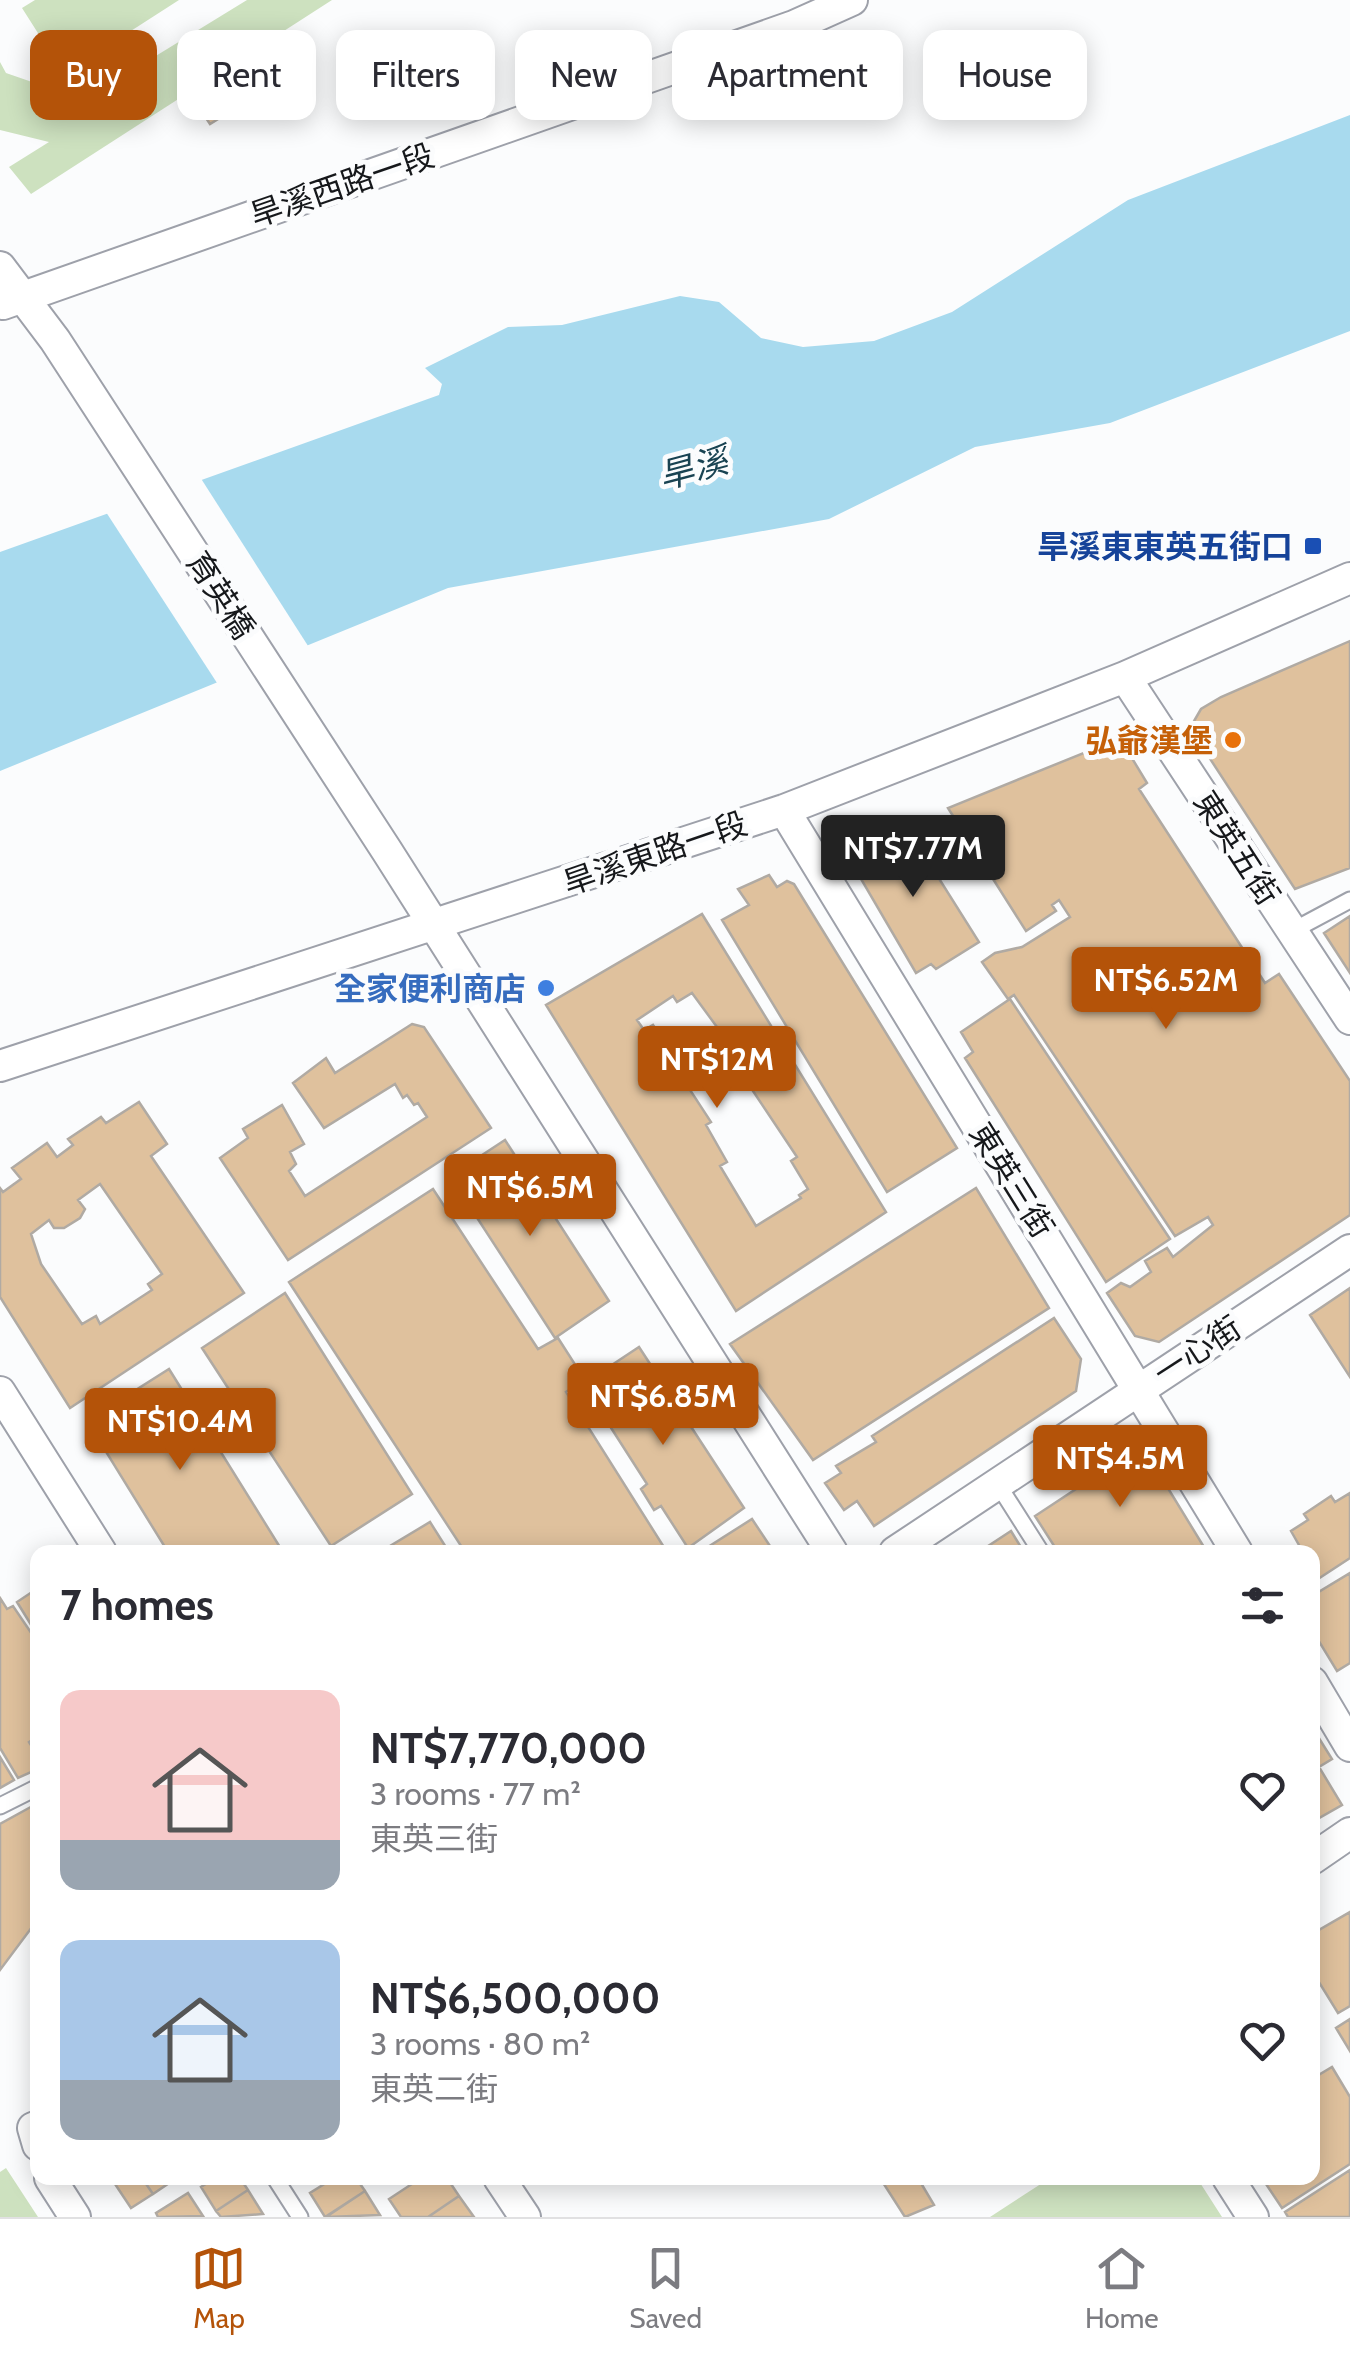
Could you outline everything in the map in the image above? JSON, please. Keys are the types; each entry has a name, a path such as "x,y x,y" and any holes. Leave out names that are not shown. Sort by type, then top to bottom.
{"street":[{"name":"旱溪西路一段","path":"10,302 794,26 852,0"},
{"name":"育英橋","path":"0,268 10,302 55,340 388,850 433,928 828,1545"},
{"name":"旱溪東路一段","path":"0,1066 433,928 784,810 1125,677 1350,578"},
{"name":"東英五街","path":"1125,677 1350,1020"},
{"name":"東英三街","path":"784,810 1140,1388 1232,1545"},
{"name":"一心街","path":"906,1545 1350,1250"},
{"path":"0,1392 97,1545"},
{"path":"1320,1695 1350,1746"},
{"path":"1320,1854 1350,1834"},
{"path":"54,2185 75,2217"},
{"path":"503,2185 524,2217"},
{"path":"1232,2185 1253,2217"}],"lane":[{"path":"1292,931 1350,900"},
{"path":"999,1486 1037,1545"},
{"path":"0,1806 30,1791"},
{"path":"279,2185 300,2217"}],"green space":[{"path":"35,0 179,0 132,30 36,30 22,8"},
{"path":"247,0 332,0 285,30 198,30"},
{"path":"177,43 177,100 157,113 157,55"},
{"path":"0,62 6,73 30,81 30,120 146,120 31,194 9,167 49,142 0,130"},
{"path":"6,2168 38,2217 0,2217 0,2172"},
{"path":"1039,2185 1201,2185 1222,2217 990,2217"}],"water":[{"name":"旱溪","path":"1350,115 1350,331 1110,423 975,447 829,519 448,588 0,771 0,552 439,395 442,384 425,368 508,327 562,325 680,296 719,302 761,338 803,347 874,341 952,312 1128,200"}],"pier":[{"path":"200,477 310,649 219,686 104,509"}],"building":[{"path":"1350,641 1350,868 1295,889 1190,728 1201,709 1221,697"},
{"path":"1101,746 1127,750 1147,783 1139,789 1265,983 1279,974 1350,1081 1350,1215 1159,1342 1135,1336 1107,1293 1121,1283 1130,1287 1151,1272 1145,1261 1167,1248 1173,1257 1213,1225 1208,1217 1175,1236 1014,995 1008,999 982,962 995,953 1022,947 1070,917 1059,900 1052,905 1056,911 1026,931 948,808"},
{"path":"904,823 979,942 936,969 931,964 916,973 847,855"},
{"path":"769,875 777,887 787,881 794,884 957,1148 887,1192 722,920 749,905 738,889"},
{"path":"702,914 886,1212 736,1311 546,1005","holes":["692,993 739,1057 733,1061 797,1157 791,1161 808,1189 799,1195 801,1198 756,1226 720,1166 727,1162 706,1125 711,1122 675,1067 680,1064 653,1025 644,1030 637,1020 673,996 677,1002"]},
{"path":"1350,916 1350,973 1324,933"},
{"path":"1010,999 1170,1239 1106,1282 965,1058 973,1052 961,1032"},
{"path":"412,1024 424,1027 491,1128 288,1260 220,1158 248,1138 243,1129 282,1105 304,1144 290,1152 296,1164 289,1171 305,1196 427,1117 418,1103 414,1105 407,1095 403,1098 395,1084 324,1128 293,1083 326,1058 335,1073"},
{"path":"139,1102 167,1144 151,1156 244,1293 70,1408 0,1297 0,1188 3,1192 21,1179 12,1168 47,1143 57,1157 73,1145 68,1139 101,1117 106,1123","holes":["100,1184 162,1274 148,1284 152,1290 100,1324 96,1316 82,1324 41,1264 31,1234 49,1220 54,1228 64,1228 80,1218 85,1209 78,1200"]},
{"path":"505,1140 609,1301 555,1338 450,1176"},
{"path":"976,1188 1049,1308 813,1460 730,1344"},
{"path":"433,1189 538,1349 558,1338 585,1380 566,1392 663,1545 460,1545 289,1282"},
{"path":"1350,1288 1350,1377 1310,1315"},
{"path":"285,1293 412,1494 330,1545 202,1348"},
{"path":"1054,1318 1081,1359 1076,1391 874,1526 857,1501 844,1510 825,1483 841,1473 836,1466 876,1442 872,1436"},
{"path":"639,1347 744,1508 692,1545 686,1545 661,1506 654,1510 641,1489 647,1484 583,1384"},
{"path":"169,1369 279,1545 164,1545 87,1421"},
{"path":"1115,1447 1144,1449 1203,1545 1054,1545 1035,1516 1082,1485 1075,1473"},
{"path":"1350,1493 1350,1558 1320,1578 1320,1545 1299,1545 1291,1531 1308,1520 1304,1514 1331,1496 1335,1502"},
{"path":"752,1519 769,1545 711,1545"},
{"path":"430,1522 445,1545 392,1545"},
{"path":"1011,1531 1020,1545 990,1545"},
{"path":"1350,1573 1350,1663 1337,1671 1320,1643 1320,1591"},
{"path":"30,1593 30,1623 17,1602"},
{"path":"0,1598 7,1609 13,1606 30,1631 30,1773 18,1778 0,1748"},
{"path":"1320,1740 1332,1759 1320,1766"},
{"path":"0,1757 14,1780 0,1788"},
{"path":"1320,1769 1342,1805 1320,1817"},
{"path":"30,1807 30,1930 0,1970 0,1824"},
{"path":"1350,1912 1350,2006 1338,2013 1320,1984 1320,1929"},
{"path":"1350,2019 1350,2051 1336,2028"},
{"path":"1332,2067 1350,2097 1350,2164 1320,2183 1320,2074"},
{"path":"1350,2170 1350,2217 1288,2217 1285,2212"},
{"path":"116,2185 147,2185 153,2194 131,2208"},
{"path":"147,2185 166,2185 153,2194"},
{"path":"245,2185 248,2190 216,2211 201,2187"},
{"path":"323,2185 361,2185 365,2191 325,2217 310,2193"},
{"path":"410,2185 452,2185 459,2196 428,2217 401,2217 389,2199"},
{"path":"884,2185 922,2185 934,2205 905,2217"},
{"path":"1267,2185 1318,2185 1282,2208"},
{"path":"248,2190 263,2214 221,2217 216,2211"},
{"path":"365,2191 380,2215 326,2217"},
{"path":"188,2193 203,2216 158,2217 156,2213"},
{"path":"459,2196 474,2217 428,2217"}],"place":[{"name":"旱溪東東英五街口","path":"1313,546"},
{"name":"弘爺漢堡","path":"1233,740"},
{"name":"全家便利商店","path":"546,988"}]}
